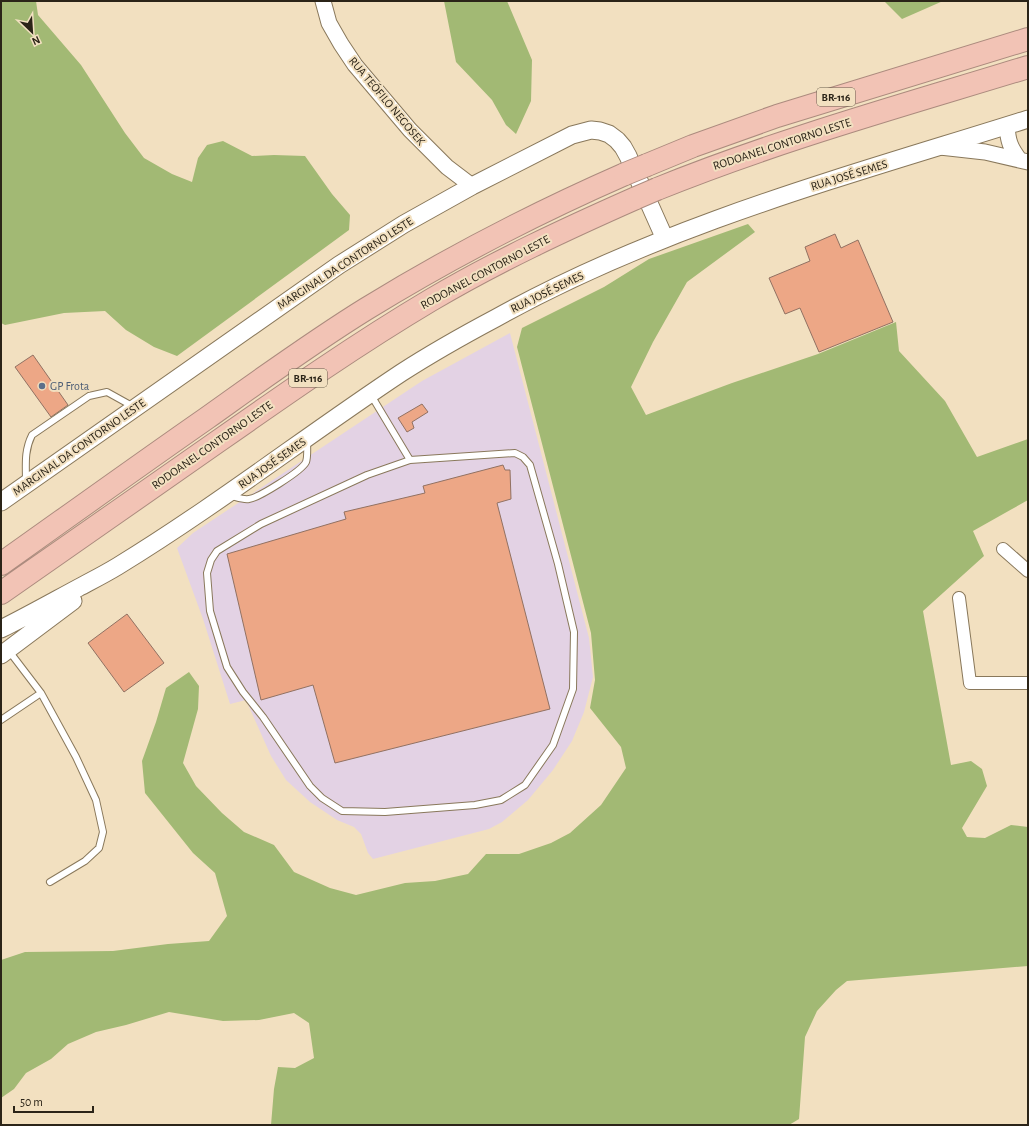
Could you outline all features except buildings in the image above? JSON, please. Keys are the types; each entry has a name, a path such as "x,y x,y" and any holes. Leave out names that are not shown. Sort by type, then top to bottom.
{"highway":[{"name":"RODOANEL CONTORNO LESTE","path":"1,564 289,359 364,310 416,279 484,242 551,208 625,174 693,146 776,116 1028,38"},
{"name":"RODOANEL CONTORNO LESTE","path":"1,593 298,385 384,328 482,272 582,222 698,172 801,137 1028,67"}],"main road":[{"name":"RUA JOSÉ SEMES","path":"4,652 117,567 225,495 371,394 433,354 501,315 581,275 665,238 718,218 795,192 1028,119"},
{"name":"MARGINAL DA CONTORNO LESTE","path":"1,502 339,265 404,224 472,186 572,135 591,130 600,131 609,134 617,140 628,156 665,238"},
{"name":"RUA JOSÉ SEMES","path":"1,629 117,567"}],"street":[{"name":"RUA TEÓFILO NEGOSEK","path":"323,1 329,23 355,65 410,130 447,167 472,186"},
{"path":"1007,126 1010,146 1024,160"},
{"path":"940,147 985,152 1024,160"},
{"path":"1003,550 1028,571"},
{"path":"959,598 970,683 1028,683"}],"lane":[{"path":"26,484 27,445 32,435 89,396 107,392 136,408"},
{"path":"371,394 410,460"},
{"path":"515,453 523,457 530,465 558,564 574,632 573,689 553,745 524,785 501,800 475,805 385,812 342,811 322,798 310,786 263,717 242,692 227,667 210,611 207,573 211,560 217,551 261,524 367,474 410,460 515,453"},
{"path":"4,652 41,693 76,757 96,800 104,832 99,848 85,862 50,882"},
{"path":"1,720 41,693"}],"shaded area":[{"path":"510,333 589,638 593,677 584,712 572,741 553,770 528,800 502,822 489,829 373,859 368,853 361,834 354,827 337,820 310,802 286,780 271,756 246,700 230,704 203,619 177,548 193,533 422,381"}],"green space":[{"path":"1,1 36,1 38,15 81,65 125,133 144,158 172,174 192,182 198,158 207,145 223,141 252,156 305,156 332,194 350,215 349,230 177,356 154,347 126,330 105,311 64,313 5,325 1,323"},
{"path":"444,1 507,1 532,60 531,101 516,134 506,125 492,100 456,62"},
{"path":"884,1 943,1 902,19"},
{"path":"748,224 755,232 687,282 653,342 631,387 646,415 732,383 818,354 896,322 899,351 945,401 977,457 1028,439 1028,500 973,531 984,556 923,611 951,765 971,761 982,769 987,786 962,828 967,837 985,838 1011,825 1028,827 1028,966 847,981 836,990 817,1011 805,1037 799,1119 789,1125 271,1125 274,1089 278,1067 295,1068 314,1058 309,1023 294,1013 259,1020 223,1021 169,1012 96,1032 68,1044 51,1059 26,1073 14,1089 1,1098 1,960 25,952 113,951 168,944 209,941 227,916 215,873 193,853 145,793 142,761 166,688 189,672 199,686 198,709 183,763 196,786 222,813 244,832 274,845 294,872 330,888 356,895 405,883 435,881 468,874 486,854 519,854 551,843 570,833 601,805 626,768 621,747 590,708 595,680 591,633 517,347 522,328 604,287 649,259"}],"place":[{"name":"GP Frota","path":"42,386"}]}
